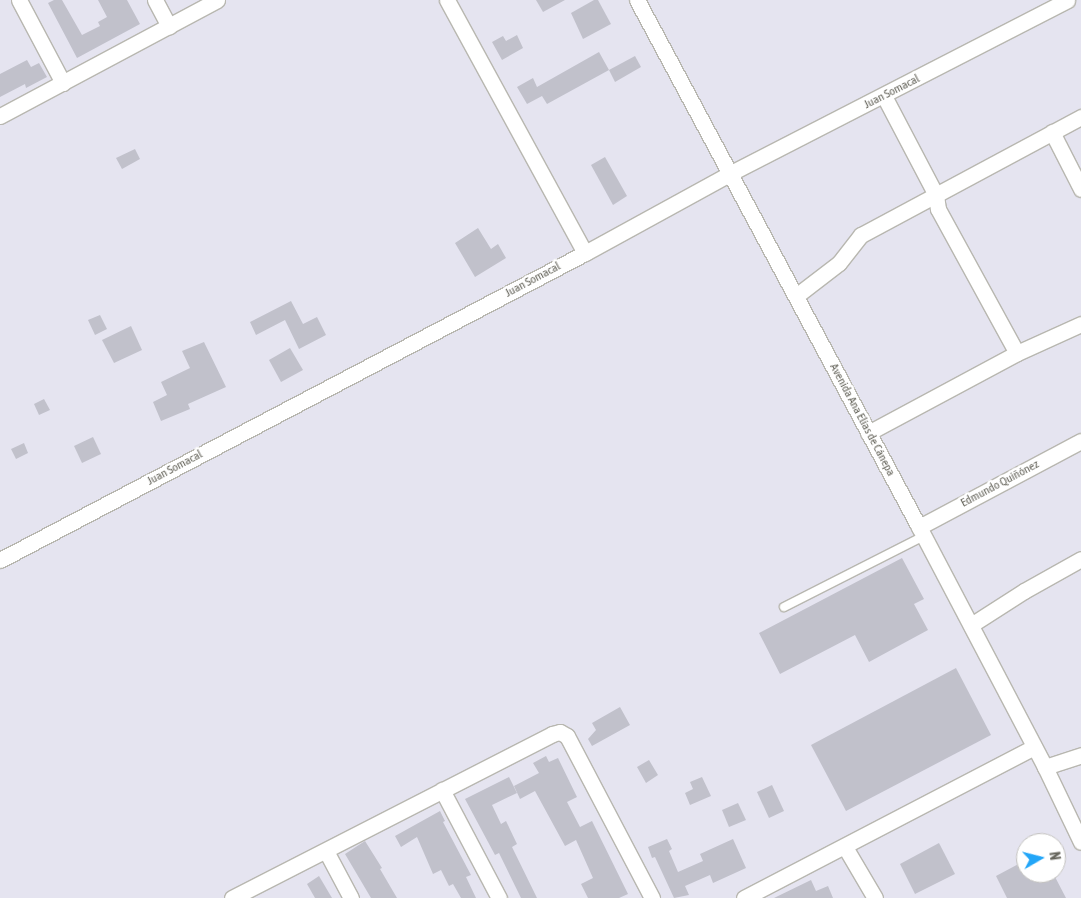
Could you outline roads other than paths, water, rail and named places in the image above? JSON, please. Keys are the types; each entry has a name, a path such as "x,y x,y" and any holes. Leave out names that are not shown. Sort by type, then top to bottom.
{"street":[{"path":"19,0 62,83"},
{"path":"155,0 169,26"},
{"path":"0,116 217,0"},
{"path":"447,0 585,253"},
{"name":"Avenida Ana Elías de Cánepa","path":"637,0 971,625 1045,767 1081,842"},
{"name":"Juan Somacal","path":"0,560 585,253 731,173 884,96 1067,0"},
{"path":"884,96 936,195 938,209 1017,354"},
{"path":"796,296 825,275 861,235 1081,117"},
{"path":"1052,132 1081,189"},
{"path":"868,433 1017,354 1080,326"},
{"name":"Edmundo Quiñónez","path":"921,532 1081,442"},
{"path":"971,625 1024,591 1081,559"},
{"path":"232,898 552,734 560,732 567,736 652,898"},
{"path":"744,898 1034,747"},
{"path":"1045,767 1081,755"},
{"path":"442,790 499,898"},
{"path":"845,847 875,898"},
{"path":"326,850 351,898"}],"lane":[{"path":"784,607 921,532"}]}
